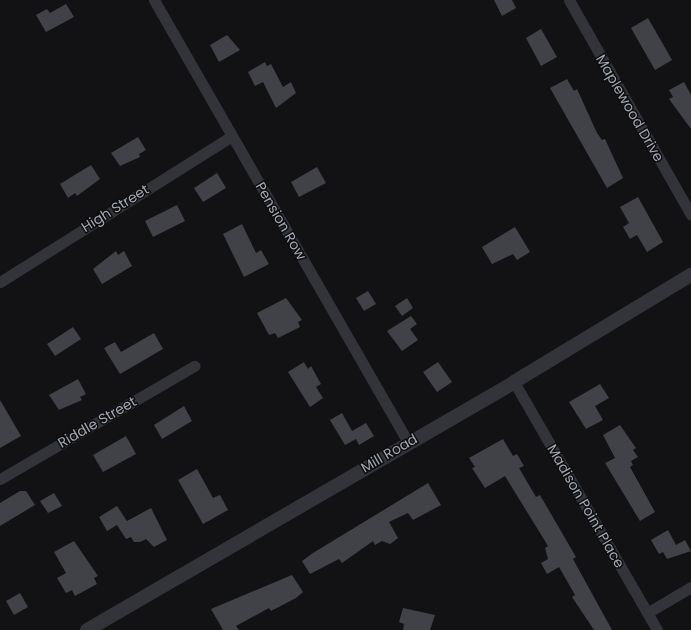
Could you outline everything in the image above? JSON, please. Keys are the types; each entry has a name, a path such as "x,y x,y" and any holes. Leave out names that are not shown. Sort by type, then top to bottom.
{"street":[{"name":"Pension Row","path":"154,0 408,442"},
{"name":"Maplewood Drive","path":"569,0 691,215"},
{"name":"High Street","path":"0,282 232,136"},
{"name":"Mill Road","path":"96,628 408,442 514,382 691,275"},
{"name":"Riddle Street","path":"0,479 194,366"},
{"name":"Madison Point Place","path":"514,382 657,630"},
{"path":"647,613 691,587"}],"building":[{"path":"494,0 512,0 516,8 502,16"},
{"path":"66,4 74,17 46,32 36,15 47,9 50,13"},
{"path":"648,18 672,60 655,70 631,28"},
{"path":"541,29 557,57 541,66 526,38"},
{"path":"227,35 240,50 219,62 210,45"},
{"path":"265,62 267,66 271,64 283,87 291,82 296,93 276,108 263,82 255,86 248,72"},
{"path":"567,79 574,91 577,89 597,133 602,140 605,139 623,178 607,188 550,88"},
{"path":"684,82 691,95 691,129 669,99 673,97 669,90"},
{"path":"138,137 146,150 139,154 140,157 120,166 111,153"},
{"path":"91,165 100,179 77,196 75,193 68,198 60,184"},
{"path":"317,167 326,183 299,197 291,182"},
{"path":"217,173 226,188 203,202 194,188"},
{"path":"638,197 663,242 647,252 637,235 630,239 623,227 629,223 620,207"},
{"path":"177,205 185,221 153,237 145,221"},
{"path":"242,224 256,253 261,250 269,264 244,277 223,234"},
{"path":"515,227 530,252 517,260 513,254 492,264 482,247"},
{"path":"116,251 118,255 124,251 132,266 102,284 93,269"},
{"path":"368,291 376,304 364,311 356,298"},
{"path":"286,298 302,320 298,322 300,327 278,338 275,333 269,335 257,313"},
{"path":"407,298 413,308 402,316 395,306"},
{"path":"411,316 417,324 410,329 418,340 402,351 387,331"},
{"path":"73,327 81,339 55,356 47,344"},
{"path":"154,333 163,349 120,374 104,348 115,342 121,352"},
{"path":"304,362 308,369 311,366 321,384 316,387 323,398 310,407 288,372"},
{"path":"438,362 452,382 437,392 423,372"},
{"path":"78,379 86,394 80,397 82,400 59,410 49,395"},
{"path":"600,384 609,398 595,406 603,420 586,429 569,402"},
{"path":"0,400 21,436 0,448"},
{"path":"184,406 192,421 162,439 154,425"},
{"path":"342,413 352,431 366,423 374,436 359,445 356,439 345,445 330,420"},
{"path":"620,425 636,448 633,450 638,457 631,461 633,465 630,467 655,512 640,521 605,463 615,458 603,435"},
{"path":"126,436 136,454 103,472 93,455"},
{"path":"503,439 513,456 517,454 524,466 519,468 536,497 540,495 576,557 573,559 612,630 594,630 572,597 575,595 559,567 547,574 541,563 548,559 545,548 548,546 505,476 485,488 472,468 475,467 469,458"},
{"path":"197,469 213,498 220,495 228,510 203,524 178,480"},
{"path":"428,483 441,505 413,520 408,513 389,522 398,538 390,544 382,541 375,545 373,541 342,563 339,559 310,574 302,561"},
{"path":"20,491 26,491 35,505 0,526 0,503"},
{"path":"54,493 62,506 48,513 40,501"},
{"path":"117,506 127,521 151,508 167,540 154,547 146,539 140,542 134,542 131,537 126,539 117,525 107,531 99,517"},
{"path":"668,530 676,545 685,540 691,551 667,559 663,552 659,554 651,540"},
{"path":"74,541 98,576 94,578 97,584 75,596 72,590 66,593 57,578 66,573 54,552"},
{"path":"292,575 303,592 296,598 271,611 269,608 236,626 239,630 223,630 211,609"},
{"path":"20,593 28,607 14,615 6,601"},
{"path":"403,608 435,615 430,630 403,630 404,624 399,622"}]}
